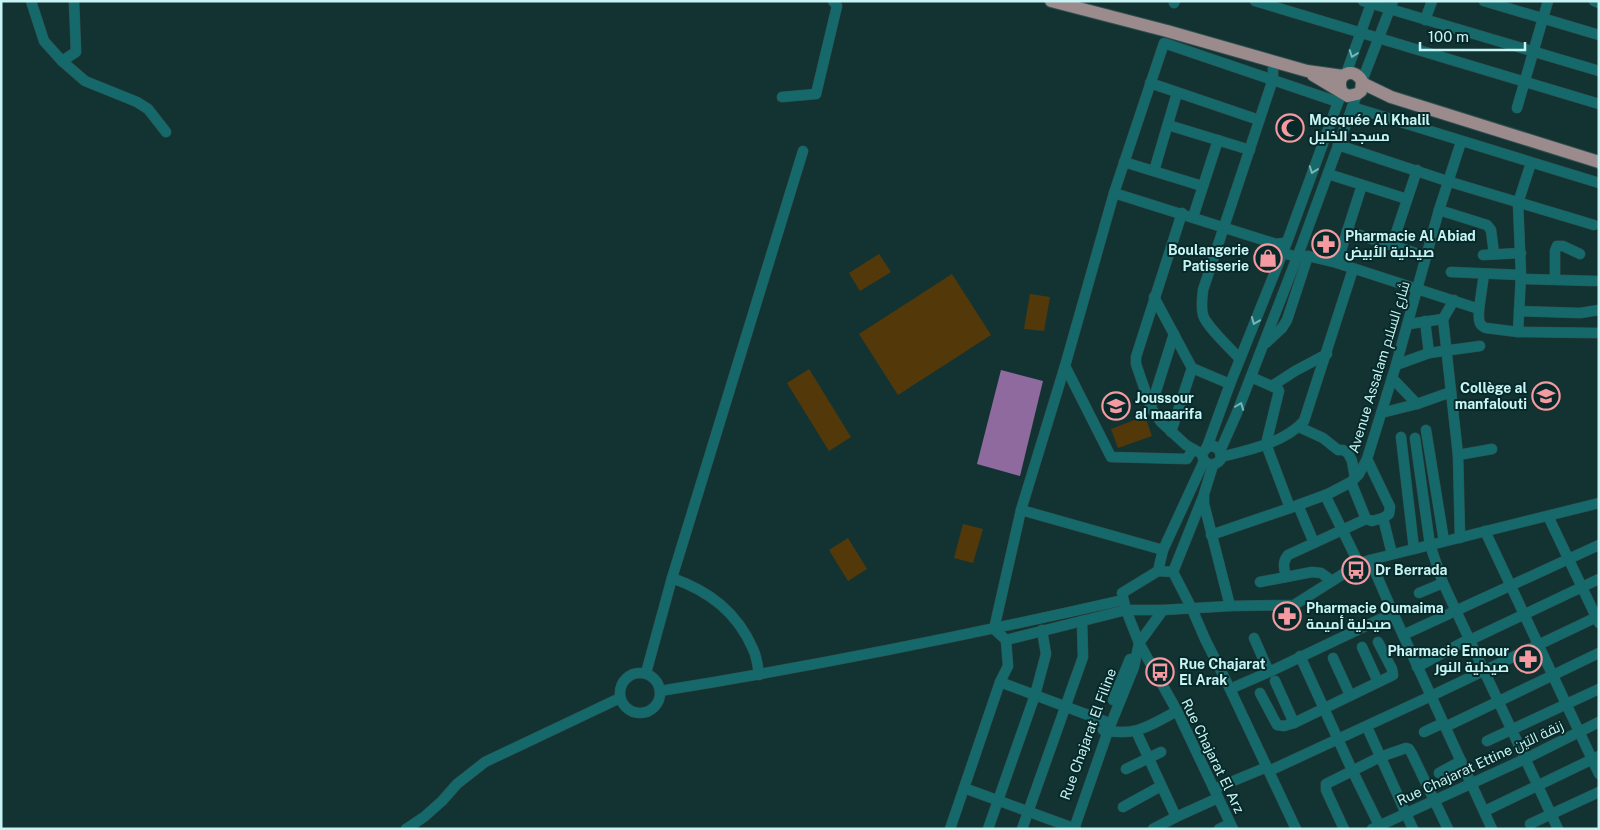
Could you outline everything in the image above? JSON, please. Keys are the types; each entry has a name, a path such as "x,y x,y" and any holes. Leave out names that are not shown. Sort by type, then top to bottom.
{"main road":[{"path":"1051,1 1167,31 1307,71 1344,75 1354,73 1357,75 1360,88"},
{"path":"1307,71 1340,94 1348,96 1360,88 1599,162"},
{"path":"1340,94 1340,83 1344,75"}],"street":[{"path":"31,1 44,41 62,61 85,81 137,102 148,109 166,132"},
{"path":"62,61 76,52 74,1"},
{"path":"782,97 816,94 837,6 833,1"},
{"path":"1255,1 1599,104"},
{"path":"1425,20 1432,1"},
{"path":"1484,1 1599,35"},
{"path":"1517,108 1548,1"},
{"path":"1594,1 1599,2"},
{"path":"1344,75 1361,33 1369,2 1392,5 1425,20 1599,71"},
{"path":"1182,213 1136,357 1137,371 1151,408 1171,432 1204,457 1219,462 1302,247 1352,107 1392,5"},
{"path":"994,629 1021,510 1065,366 1114,193 1167,31"},
{"path":"1158,572 1163,550 1204,457 1230,384 1283,253 1340,94 1273,79 1164,43"},
{"path":"1240,359 1206,321 1202,313 1203,290 1273,79 1273,61"},
{"path":"1150,82 1259,120"},
{"path":"1154,171 1177,93"},
{"path":"1352,107 1599,183"},
{"path":"1168,125 1250,150"},
{"path":"1193,217 1218,140"},
{"name":"Avenue Assalam شارع السلام","path":"1353,480 1367,459 1409,324 1439,210 1461,142"},
{"path":"1338,145 1518,203 1594,225"},
{"path":"646,673 672,578 803,151"},
{"path":"1124,162 1202,186"},
{"path":"1518,332 1521,277 1518,203 1531,163"},
{"path":"1392,245 1417,170"},
{"path":"1328,174 1407,199"},
{"path":"1336,263 1362,185"},
{"path":"1114,193 1276,244 1287,242 1302,247 1308,256"},
{"path":"1439,210 1487,225 1491,230 1488,254 1520,253"},
{"path":"1347,231 1426,256"},
{"path":"1276,244 1283,253 1297,257 1308,256 1336,263 1479,309"},
{"path":"1555,279 1555,248 1563,246 1580,254"},
{"path":"1263,345 1282,328 1287,320 1308,256"},
{"path":"1221,454 1266,444 1299,427 1307,417 1353,269"},
{"path":"1450,272 1596,281"},
{"path":"1484,274 1479,309 1479,320 1482,327 1518,332 1599,332"},
{"path":"1154,297 1192,368 1230,384"},
{"path":"1454,300 1443,319 1458,455 1460,538"},
{"path":"1519,311 1580,313 1599,310"},
{"path":"1409,324 1443,319"},
{"path":"1425,321 1429,353"},
{"path":"1151,408 1174,334"},
{"path":"1396,365 1429,353 1447,349 1480,346"},
{"path":"1272,386 1327,354"},
{"path":"1065,366 1111,457 1204,457"},
{"path":"1171,432 1192,368"},
{"path":"1251,378 1279,390 1280,394 1266,444 1294,507 1314,543"},
{"path":"1392,378 1417,404"},
{"path":"1381,413 1417,404 1451,392"},
{"path":"1299,427 1324,438 1338,450 1348,453 1352,460 1353,480 1366,520"},
{"path":"1426,430 1444,542"},
{"path":"1401,437 1414,549"},
{"path":"1415,438 1430,545 1443,583 1558,829"},
{"path":"1221,454 1214,446 1204,457 1204,504 1230,606"},
{"path":"1458,455 1492,448"},
{"path":"1286,576 1284,559 1288,555 1366,520 1372,521 1390,514 1390,507 1367,459"},
{"path":"1211,534 1294,507 1325,495 1353,480"},
{"path":"1205,490 1173,572 1296,829"},
{"path":"1325,495 1359,564"},
{"path":"660,691 759,675 1124,605 1163,610 1294,605 1359,564 1370,560 1599,504"},
{"path":"1021,510 1163,550"},
{"path":"1153,829 1216,793 1367,727 1598,619 1548,516"},
{"path":"1383,518 1392,554"},
{"path":"1485,532 1551,675 1579,732 1595,758 1599,774"},
{"path":"1404,635 1599,545"},
{"path":"1370,560 1492,829"},
{"path":"1138,647 1122,593 1158,572 1173,572"},
{"path":"1260,582 1317,572 1332,581"},
{"path":"672,578 692,585 727,609 743,629 754,650 759,675"},
{"path":"1417,667 1523,614 1599,579"},
{"path":"1419,594 1443,583"},
{"path":"1006,640 1082,621 1124,605"},
{"path":"1138,647 1163,610"},
{"path":"1230,688 1269,672 1393,613"},
{"path":"1022,829 1083,658 1082,621"},
{"path":"950,829 1000,682 1008,666 1006,640 994,629"},
{"path":"988,829 1035,695 1046,654 1042,630"},
{"path":"1254,638 1269,672"},
{"path":"1260,693 1277,725 1284,726 1294,723 1393,674 1378,642"},
{"name":"Rue Chajarat El Arz","path":"1138,647 1176,711 1232,826"},
{"name":"Rue Chajarat El Filine","path":"1072,828 1105,727 1134,667 1138,647"},
{"path":"1362,647 1378,682"},
{"path":"1424,732 1499,701 1599,654"},
{"path":"1300,656 1378,828"},
{"path":"1333,658 1350,696"},
{"path":"633,673 646,673 652,676 657,682 660,691 658,702 648,712 641,713 628,710 623,706 620,698 620,687 627,676 633,673"},
{"path":"1275,681 1294,723"},
{"path":"1000,682 1067,706 1105,727 1127,733 1136,732 1176,711"},
{"path":"1487,741 1599,688"},
{"path":"406,829 442,801 456,784 485,762 620,698"},
{"name":"Rue Chajarat Ettine زنقة التين","path":"1378,828 1599,722"},
{"path":"1367,727 1413,829"},
{"path":"1136,732 1176,817"},
{"path":"1344,829 1325,786 1328,782 1352,770 1403,748 1409,749 1448,829"},
{"path":"1126,769 1161,752"},
{"path":"1485,811 1595,758"},
{"path":"1439,772 1461,761"},
{"path":"1123,806 1161,786"},
{"path":"964,788 1072,828"},
{"path":"1530,824 1599,792"},
{"path":"1219,829 1232,826"}],"shaded area":[{"path":"879,254 891,272 860,291 849,273"},
{"path":"952,274 991,335 898,395 859,334"},
{"path":"1030,294 1050,297 1044,331 1024,329"},
{"path":"809,369 851,437 829,451 787,383"},
{"path":"1001,370 1043,381 1020,476 977,464"},
{"path":"1145,416 1152,436 1118,448 1111,429"},
{"path":"963,524 983,529 973,563 954,558"},
{"path":"848,538 867,569 848,581 829,550"}],"place":[{"name":"Mosquée Al Khalil مسجد الخليل","path":"1290,128"},
{"name":"Pharmacie Al Abiad صيدلية الأبيض","path":"1326,244"},
{"name":"Boulangerie Patisserie","path":"1268,258"},
{"name":"Collège al manfalouti","path":"1546,396"},
{"name":"Joussour al maarifa","path":"1116,406"},
{"name":"Dr Berrada","path":"1356,570"},
{"name":"Pharmacie Oumaima صيدلية أميمة","path":"1287,616"},
{"name":"Pharmacie Ennour صيدلية النور","path":"1528,659"},
{"name":"Rue Chajarat El Arak","path":"1160,672"}]}
